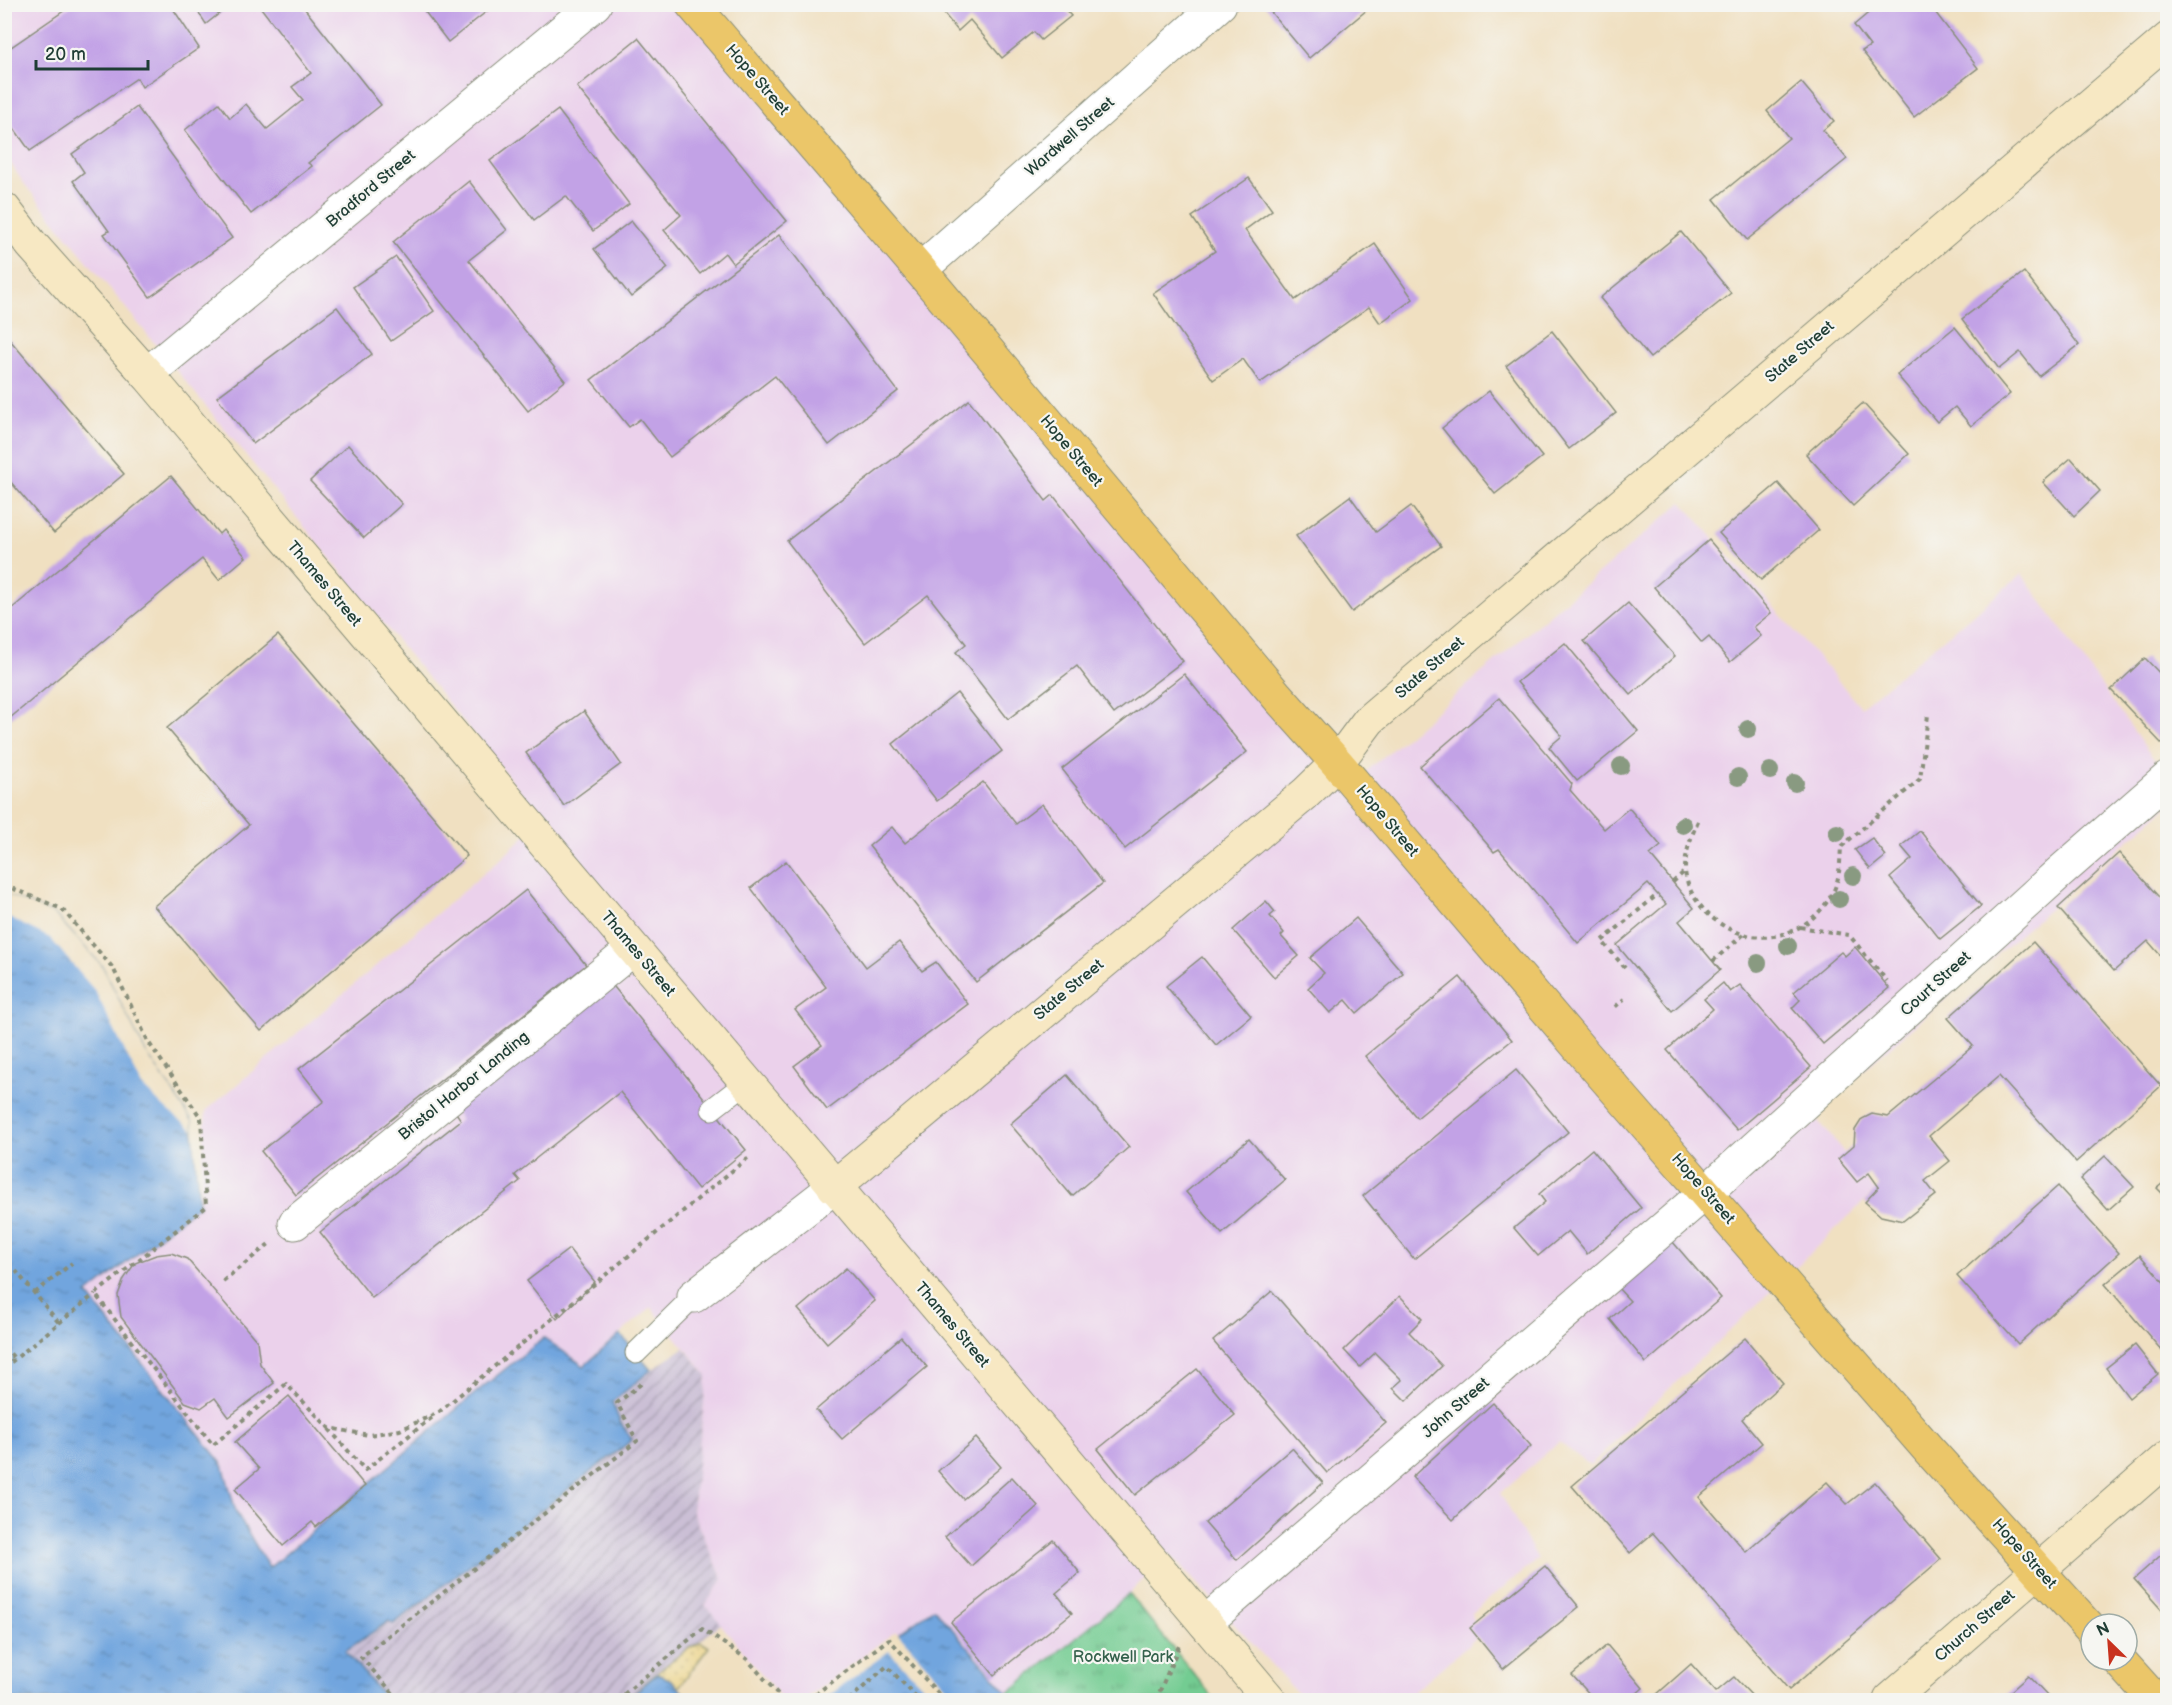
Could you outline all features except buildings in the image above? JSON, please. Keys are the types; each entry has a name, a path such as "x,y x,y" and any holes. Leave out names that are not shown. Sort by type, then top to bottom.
{"main road":[{"name":"Hope Street","path":"692,4 920,270 1276,696 1337,763 1578,1047 1707,1192 1928,1449 2079,1615"},
{"path":"2130,1672 2155,1701"}],"street":[{"name":"Bradford Street","path":"147,374 595,4"},
{"name":"Wardwell Street","path":"920,270 1220,4"},
{"name":"State Street","path":"694,1296 834,1187 1305,795 1337,763 1369,720 2168,39"},
{"name":"Thames Street","path":"4,209 147,374 1270,1701"},
{"name":"Court Street","path":"1707,1192 2051,880 2168,778"},
{"name":"Bristol Harbor Landing","path":"295,1223 633,949"},
{"name":"John Street","path":"1200,1616 1707,1192"},
{"name":"Church Street","path":"1890,1701 2168,1457"}],"lane":[{"path":"712,1109 747,1082"},
{"path":"636,1353 694,1296"}],"path":[{"path":"1698,821 1690,838 1685,871 1688,886 1697,903 1727,928 1743,935 1765,938 1799,927 1820,912 1834,891 1840,870 1841,847 1920,779 1928,715"},
{"path":"1673,882 1685,871"},
{"path":"4,885 62,909 112,969 149,1043 201,1118 206,1207 4,1368"},
{"path":"1625,968 1602,941 1657,895"},
{"path":"1799,927 1849,936 1890,984"},
{"path":"1713,961 1743,935"},
{"path":"1615,1007 1624,999"},
{"path":"95,1294 213,1445 286,1383 365,1470 439,1412 750,1156"},
{"path":"224,1281 257,1254"},
{"path":"35,1293 72,1263"},
{"path":"16,1270 59,1323"},
{"path":"4,1347 15,1359"},
{"path":"399,1701 361,1657 638,1441 617,1403 650,1376"},
{"path":"329,1428 369,1435 400,1430 439,1412"},
{"path":"1156,1701 1200,1616"},
{"path":"617,1701 702,1629 747,1659 783,1701"},
{"path":"808,1701 889,1639 944,1701"},
{"path":"849,1701 886,1666 919,1701"}],"shaded area":[{"path":"5,5 680,5 1348,787 1682,502 1861,707 2022,574 2153,758 2167,766 2167,807 1813,1114 1875,1191 1590,1465 1559,1442 1500,1493 1538,1559 1472,1613 1477,1637 1404,1700 1304,1700 1169,1553 1129,1594 1008,1693 933,1608 808,1700 783,1700 705,1605 723,1579 692,1512 707,1375 651,1307 584,1366 269,1568 236,1512 223,1465 86,1293 199,1205 206,1111 502,858 543,819 22,181 5,154"},
{"path":"684,1348 707,1375 692,1512 723,1579 705,1605 721,1624 626,1700 387,1700 345,1651 390,1620 393,1624 631,1439 620,1422 612,1402 651,1370"}],"sand":[{"path":"701,1642 709,1647 669,1700 626,1700 671,1661"}],"green space":[{"name":"Rockwell Park","path":"1129,1594 1215,1700 998,1700 1008,1693"}],"water":[{"path":"4,894 54,914 102,966 144,1050 192,1121 199,1205 87,1294 223,1465 236,1512 269,1568 479,1390 544,1338 584,1366 620,1334 651,1370 612,1402 620,1422 632,1440 393,1624 389,1621 345,1651 387,1700 5,1700"},
{"path":"934,1608 1008,1693 998,1700 807,1700"},
{"path":"657,1674 671,1680 690,1700 626,1700"}],"pier":[{"path":"5,894 54,914 102,966 144,1050 192,1121 193,1130 167,1110 142,1086 95,991 50,938 5,916"},
{"path":"896,1631 958,1700 936,1700 889,1651 823,1700 804,1700"}]}
